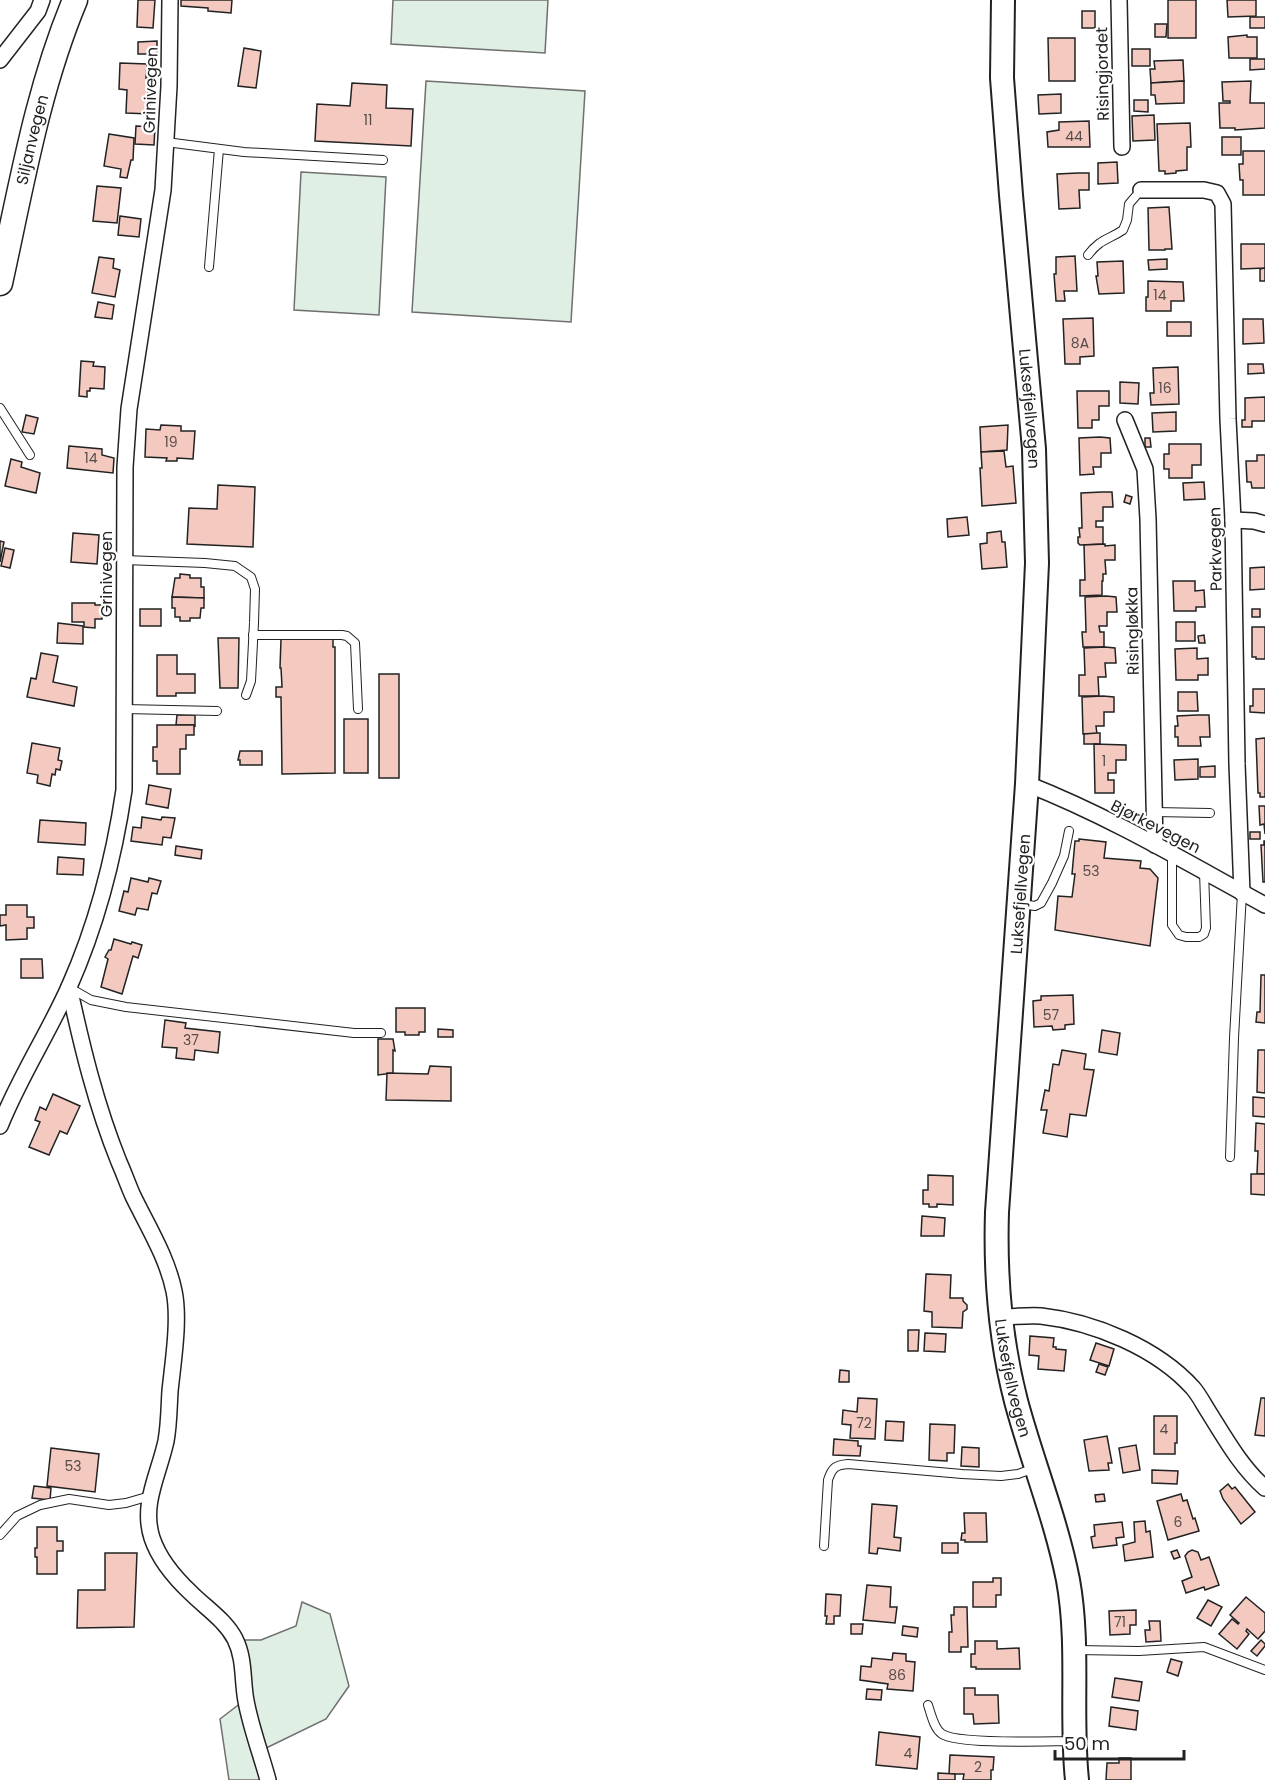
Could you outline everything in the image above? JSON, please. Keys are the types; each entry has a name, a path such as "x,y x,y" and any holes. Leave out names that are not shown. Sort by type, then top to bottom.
{"main road":[{"name":"Siljanvegen","path":"0,283 40,102 56,48 75,0"},
{"name":"Luksefjellvegen","path":"1003,0 1003,90 1028,371 1036,501 1037,563 1027,784 997,1221 997,1280 1000,1317 1016,1402 1053,1522 1068,1582 1074,1650 1074,1742 1077,1780"}],"street":[{"path":"0,60 38,11 42,0"},
{"name":"Grinivegen","path":"1,1123 69,987 91,933 113,852 124,790 125,467 129,409 163,190 170,0"},
{"name":"Risingjordet","path":"1119,0 1122,147"},
{"name":"Parkvegen","path":"1141,190 1204,190 1217,193 1223,204 1242,893"},
{"name":"Risingløkka","path":"1125,420 1145,469 1155,845"},
{"path":"1233,520 1265,524"},
{"name":"Bjørkevegen","path":"1027,784 1155,845 1265,905"},
{"path":"69,987 85,1057 102,1116 133,1195 156,1241 175,1293 176,1331 166,1440 150,1496 148,1512 152,1537 174,1575 190,1593 224,1623 235,1640 243,1662 246,1699 253,1733 268,1780"},
{"path":"1000,1317 1038,1316 1060,1319 1105,1332 1137,1346 1161,1361 1193,1389 1250,1475 1265,1488"}],"lane":[{"path":"166,142 276,154 383,160"},
{"path":"209,267 219,149"},
{"path":"1088,255 1094,247 1123,230 1129,204 1141,190"},
{"path":"0,408 30,455"},
{"path":"124,560 235,566 251,577 255,589 251,681 246,695"},
{"path":"253,635 342,635 352,639 355,643 358,709"},
{"path":"124,709 217,711"},
{"path":"1154,812 1210,813"},
{"path":"1019,904 1035,906 1041,903 1064,856 1069,831"},
{"path":"1172,855 1172,925 1179,935 1199,937 1204,934 1206,928 1204,872"},
{"path":"1230,1157 1235,1006 1242,893"},
{"path":"69,987 91,1000 126,1007 354,1033 381,1033"},
{"path":"824,1546 828,1480 832,1469 838,1465 1001,1476 1018,1474 1037,1467"},
{"path":"0,1536 17,1516 40,1505 69,1499 109,1505 150,1496"},
{"path":"1074,1650 1139,1651 1204,1647 1265,1670"},
{"path":"928,1706 940,1733 952,1738 1074,1742"}],"green space":[{"path":"393,0 548,0 545,53 391,44"},
{"path":"426,81 585,91 571,322 412,312"},
{"path":"301,172 386,177 379,315 294,310"},
{"path":"302,1602 330,1614 349,1686 326,1719 260,1751 264,1780 229,1780 220,1719 246,1699 235,1640 261,1640 296,1626"}],"building":[{"path":"138,0 155,0 153,28 137,27"},
{"path":"181,0 232,0 231,13 181,6"},
{"path":"1168,0 1196,0 1196,38 1168,38"},
{"path":"1227,0 1256,0 1256,16 1228,17"},
{"path":"1082,11 1095,11 1095,28 1082,28"},
{"path":"1250,17 1265,17 1265,28 1250,28"},
{"path":"1155,24 1167,24 1166,37 1155,37"},
{"path":"1247,35 1247,37 1257,37 1257,58 1229,58 1228,37"},
{"path":"1048,38 1075,38 1075,81 1049,81"},
{"path":"157,41 157,54 138,54 138,42"},
{"path":"244,48 261,51 256,88 238,86"},
{"path":"1132,49 1150,49 1150,66 1132,66"},
{"path":"1250,59 1265,59 1265,69 1250,70"},
{"path":"1183,60 1184,81 1151,83 1150,69 1155,69 1154,61"},
{"path":"120,63 147,64 146,78 149,78 147,103 150,103 150,114 126,113 127,90 119,89"},
{"path":"1184,81 1184,103 1156,104 1155,95 1151,95 1151,83"},
{"path":"1251,81 1250,103 1265,103 1265,128 1235,130 1235,128 1220,128 1219,103 1230,103 1230,101 1223,101 1222,82"},
{"path":"352,83 387,85 386,108 413,109 411,146 315,141 317,104 350,106"},
{"path":"1061,94 1061,113 1039,114 1038,95"},
{"path":"1134,100 1148,100 1148,112 1134,111"},
{"path":"1154,115 1155,140 1133,141 1132,116"},
{"path":"1089,121 1090,147 1048,147 1047,132 1059,130 1059,122"},
{"path":"1190,123 1191,147 1187,147 1187,170 1165,174 1165,171 1159,171 1157,124"},
{"path":"136,126 155,127 154,145 135,144"},
{"path":"109,134 134,138 133,160 131,160 127,178 120,177 121,169 104,166"},
{"path":"1222,137 1241,137 1241,155 1222,155"},
{"path":"1243,151 1265,151 1265,195 1243,195 1243,180 1240,180 1239,164 1243,164"},
{"path":"1117,162 1118,183 1098,184 1098,163"},
{"path":"1089,173 1089,190 1079,190 1080,208 1059,209 1057,174"},
{"path":"97,186 121,188 117,223 93,221"},
{"path":"1169,207 1172,249 1149,250 1148,208"},
{"path":"120,216 141,219 139,237 118,235"},
{"path":"1241,244 1265,244 1265,268 1241,269"},
{"path":"1075,256 1077,291 1064,291 1065,301 1056,301 1054,274 1056,274 1056,257"},
{"path":"99,257 114,259 113,268 120,270 115,297 92,293"},
{"path":"1167,259 1167,269 1149,270 1148,260"},
{"path":"1123,261 1124,293 1099,294 1096,276 1098,276 1097,262"},
{"path":"1265,268 1265,281 1260,281 1260,269"},
{"path":"1148,281 1183,282 1184,301 1171,301 1171,311 1146,311"},
{"path":"98,302 114,305 112,319 95,317"},
{"path":"1093,318 1094,356 1080,357 1080,364 1065,364 1063,319"},
{"path":"1243,319 1263,319 1264,343 1243,344"},
{"path":"1167,322 1191,322 1191,336 1167,336"},
{"path":"81,361 94,362 93,366 105,367 104,389 90,388 90,391 87,391 87,397 79,396"},
{"path":"1248,364 1263,364 1264,373 1248,374"},
{"path":"1178,367 1179,404 1151,405 1150,393 1154,393 1153,368"},
{"path":"1120,382 1139,383 1138,404 1120,403"},
{"path":"1077,391 1109,391 1109,406 1099,406 1099,420 1092,420 1092,428 1078,428"},
{"path":"1265,397 1265,421 1252,421 1252,427 1242,427 1242,420 1245,420 1245,398"},
{"path":"1176,412 1176,431 1153,432 1152,413"},
{"path":"26,415 38,418 34,434 22,432"},
{"path":"161,425 181,426 181,431 195,431 193,459 177,458 177,461 166,461 167,458 145,457 146,429 160,430"},
{"path":"1008,425 1007,450 981,452 980,427"},
{"path":"1079,438 1110,438 1111,453 1101,453 1101,467 1093,467 1094,474 1080,475"},
{"path":"1145,438 1150,438 1151,447 1145,447"},
{"path":"1169,444 1201,444 1201,465 1192,465 1192,478 1169,478 1169,469 1164,469 1164,454 1169,454"},
{"path":"69,446 102,449 102,455 114,458 113,473 67,468"},
{"path":"1004,451 1006,467 1013,466 1016,503 982,506 981,452"},
{"path":"1257,455 1265,455 1265,488 1252,488 1251,482 1247,482 1246,461 1257,461"},
{"path":"11,459 22,462 21,467 40,473 36,493 5,486"},
{"path":"1204,482 1205,499 1184,500 1183,483"},
{"path":"218,485 255,487 253,547 187,544 189,508 217,509"},
{"path":"1112,492 1113,507 1103,507 1103,521 1096,521 1096,527 1103,527 1103,544 1080,545 1078,537 1080,537 1079,528 1082,528 1081,493"},
{"path":"1126,495 1132,497 1130,504 1124,502"},
{"path":"967,517 969,535 948,537 947,519"},
{"path":"1001,531 1002,542 1005,542 1007,567 982,569 980,544 987,543 987,533"},
{"path":"73,533 99,535 97,564 71,562"},
{"path":"0,541 4,542 0,562"},
{"path":"1105,544 1105,546 1115,545 1115,560 1105,560 1106,574 1103,574 1102,595 1080,596 1080,580 1085,580 1084,545"},
{"path":"5,548 14,550 10,568 1,566"},
{"path":"1265,567 1265,589 1250,590 1250,568"},
{"path":"180,574 190,575 190,578 201,578 204,598 172,597 175,578 180,578"},
{"path":"1173,581 1195,581 1195,591 1204,590 1205,607 1196,607 1196,611 1174,611"},
{"path":"172,597 204,598 204,608 201,608 200,618 180,621 180,617 175,617 175,608 172,608"},
{"path":"1085,597 1116,597 1117,612 1107,612 1107,626 1099,626 1100,632 1104,632 1104,647 1083,647 1082,632 1086,632"},
{"path":"72,603 102,605 102,619 95,619 95,628 84,627 84,622 72,622"},
{"path":"140,609 161,609 161,626 140,626"},
{"path":"1252,609 1260,609 1260,617 1252,617"},
{"path":"1176,622 1195,622 1195,641 1176,641"},
{"path":"58,623 83,626 83,644 57,643"},
{"path":"1252,627 1265,627 1265,659 1252,657"},
{"path":"1204,635 1205,643 1199,643 1198,636"},
{"path":"218,638 239,638 238,688 220,688"},
{"path":"281,639 333,639 333,647 335,647 335,773 282,774 281,697 276,697 276,687 282,687"},
{"path":"1084,648 1115,648 1116,663 1105,663 1106,677 1098,677 1099,696 1079,696 1079,675 1085,675"},
{"path":"1197,648 1197,659 1208,658 1208,675 1198,675 1198,680 1176,680 1175,649"},
{"path":"41,653 58,656 53,682 77,687 74,706 27,697 31,678 36,679"},
{"path":"157,655 177,655 177,674 195,674 195,693 157,696"},
{"path":"379,674 399,674 399,778 379,778"},
{"path":"1253,689 1265,689 1265,713 1250,712 1250,706 1253,706"},
{"path":"1178,692 1197,692 1198,711 1178,711"},
{"path":"1082,697 1114,697 1114,712 1104,712 1104,726 1096,726 1097,734 1083,734"},
{"path":"177,715 195,715 195,727 194,725 176,725"},
{"path":"1209,715 1210,737 1200,737 1201,746 1178,746 1178,737 1175,737 1175,726 1178,726 1177,716"},
{"path":"344,719 368,719 368,773 344,773"},
{"path":"157,725 194,725 194,735 186,735 186,749 180,749 180,774 157,774 157,761 153,761 153,747 157,747"},
{"path":"1100,733 1100,744 1084,744 1084,734"},
{"path":"1265,738 1265,797 1260,797 1256,739"},
{"path":"32,743 60,748 58,760 62,761 60,770 56,769 55,775 52,774 50,786 37,783 38,775 27,773"},
{"path":"1094,744 1126,745 1126,760 1116,760 1116,773 1108,773 1108,780 1114,780 1114,793 1095,793"},
{"path":"240,751 262,751 262,765 240,765 240,760 238,760"},
{"path":"1198,759 1198,779 1175,780 1174,760"},
{"path":"1215,766 1215,777 1200,777 1200,767"},
{"path":"149,785 171,789 168,808 146,804"},
{"path":"1259,806 1265,806 1265,834 1264,824 1260,825"},
{"path":"142,817 161,820 162,817 175,818 171,838 163,837 162,845 131,841 133,827 141,828"},
{"path":"40,820 86,823 85,845 38,842"},
{"path":"1250,832 1260,832 1260,839 1250,839"},
{"path":"1079,839 1106,842 1104,858 1141,861 1140,868 1150,869 1158,878 1150,946 1055,930 1058,896 1072,897 1075,841"},
{"path":"1264,841 1265,882 1263,882 1261,845 1264,845"},
{"path":"176,846 202,850 201,859 175,855"},
{"path":"58,857 84,859 83,875 57,874"},
{"path":"131,878 148,882 149,878 161,881 157,894 152,893 148,910 137,908 135,915 119,911 124,891 128,892"},
{"path":"6,905 27,905 27,917 34,917 34,928 27,928 27,939 6,940 6,925 0,926 0,915 6,915"},
{"path":"114,939 142,945 138,958 133,956 122,994 101,987 108,959 105,957 111,950"},
{"path":"21,959 42,959 43,978 21,978"},
{"path":"1261,975 1265,975 1265,1023 1256,1022 1257,1012 1260,1012"},
{"path":"1073,995 1074,1024 1065,1025 1065,1029 1053,1030 1052,1026 1034,1027 1033,1001 1041,1000 1041,996"},
{"path":"396,1008 425,1008 425,1032 419,1032 419,1035 405,1035 405,1032 396,1032"},
{"path":"165,1020 186,1023 185,1028 220,1032 218,1053 195,1050 194,1060 176,1058 177,1048 162,1047"},
{"path":"438,1029 453,1030 453,1037 438,1037"},
{"path":"1102,1030 1120,1033 1117,1055 1099,1052"},
{"path":"378,1039 393,1039 395,1051 393,1050 393,1073 378,1075"},
{"path":"1062,1050 1086,1054 1084,1069 1094,1070 1086,1116 1070,1114 1067,1137 1043,1133 1047,1110 1041,1110 1045,1090 1049,1091 1053,1064 1059,1065"},
{"path":"1258,1050 1265,1050 1265,1093 1257,1092"},
{"path":"430,1066 451,1067 451,1101 386,1100 387,1073 428,1074"},
{"path":"53,1094 80,1106 67,1134 60,1131 49,1155 29,1147 40,1122 35,1120 40,1107 46,1110"},
{"path":"1253,1097 1265,1098 1265,1117 1253,1116"},
{"path":"1256,1123 1265,1124 1265,1174 1257,1174"},
{"path":"1251,1174 1265,1174 1265,1195 1251,1194"},
{"path":"928,1175 953,1176 953,1205 937,1204 937,1207 929,1207 929,1204 923,1204 923,1190 928,1190"},
{"path":"922,1216 945,1218 944,1236 921,1236"},
{"path":"926,1274 951,1275 950,1298 963,1298 967,1305 967,1309 963,1312 962,1328 932,1327 932,1312 924,1311"},
{"path":"908,1330 919,1330 918,1351 908,1351"},
{"path":"925,1333 946,1334 945,1352 924,1351"},
{"path":"1030,1336 1054,1338 1053,1347 1066,1350 1064,1371 1038,1369 1039,1356 1029,1355"},
{"path":"1096,1343 1114,1349 1109,1366 1090,1360"},
{"path":"1099,1364 1108,1367 1105,1375 1096,1372"},
{"path":"840,1370 849,1371 849,1382 839,1382"},
{"path":"858,1398 877,1399 875,1439 850,1438 851,1425 842,1424 843,1410 857,1412"},
{"path":"1261,1398 1265,1398 1265,1436 1255,1435"},
{"path":"1154,1416 1177,1416 1175,1454 1154,1454"},
{"path":"886,1421 904,1422 903,1441 885,1440"},
{"path":"930,1424 955,1425 954,1453 947,1453 947,1461 929,1460"},
{"path":"1107,1436 1112,1463 1108,1463 1109,1470 1089,1471 1084,1440"},
{"path":"834,1439 858,1441 858,1446 861,1446 860,1456 833,1455"},
{"path":"1136,1445 1140,1470 1123,1473 1119,1448"},
{"path":"962,1447 979,1448 979,1467 961,1466"},
{"path":"51,1448 99,1454 95,1492 47,1486"},
{"path":"1152,1470 1178,1471 1177,1484 1152,1483"},
{"path":"1228,1484 1232,1489 1235,1487 1255,1512 1241,1524 1220,1491"},
{"path":"34,1486 51,1488 50,1500 32,1498"},
{"path":"1104,1494 1105,1501 1096,1502 1095,1495"},
{"path":"1181,1494 1183,1501 1187,1500 1199,1531 1168,1540 1157,1501"},
{"path":"872,1504 897,1506 894,1537 901,1538 900,1551 878,1548 877,1554 869,1553"},
{"path":"964,1513 986,1513 987,1542 961,1540 962,1533 965,1533"},
{"path":"1145,1521 1146,1532 1150,1531 1153,1557 1125,1561 1123,1545 1135,1542 1134,1522"},
{"path":"1122,1522 1124,1537 1116,1538 1117,1545 1093,1548 1091,1537 1095,1536 1094,1525"},
{"path":"37,1527 57,1527 57,1541 63,1541 63,1551 57,1551 57,1574 37,1574 35,1548 37,1548"},
{"path":"942,1543 958,1543 958,1553 942,1553"},
{"path":"1177,1550 1180,1557 1174,1559 1171,1552"},
{"path":"1192,1550 1198,1552 1201,1560 1209,1557 1219,1585 1186,1593 1182,1581 1192,1577 1185,1556"},
{"path":"105,1553 137,1553 134,1627 77,1628 78,1590 105,1590"},
{"path":"993,1578 1001,1578 1001,1595 996,1595 996,1607 973,1607 973,1582 993,1582"},
{"path":"867,1585 891,1587 890,1607 897,1607 895,1623 863,1620"},
{"path":"826,1594 841,1595 840,1616 834,1616 834,1624 826,1624"},
{"path":"1246,1597 1265,1613 1265,1631 1258,1639 1247,1629 1249,1634 1237,1649 1219,1634 1232,1619 1239,1623 1230,1615"},
{"path":"1208,1600 1222,1607 1211,1626 1197,1618"},
{"path":"954,1607 967,1607 968,1647 961,1647 961,1652 949,1652 949,1632 952,1632 951,1615 954,1615"},
{"path":"1136,1610 1136,1625 1130,1625 1130,1634 1110,1635 1109,1611"},
{"path":"1149,1621 1160,1621 1161,1641 1146,1642 1145,1630 1150,1630"},
{"path":"851,1624 863,1624 862,1634 851,1634"},
{"path":"903,1626 918,1628 917,1637 902,1635"},
{"path":"1261,1640 1265,1646 1257,1656 1251,1651"},
{"path":"975,1641 997,1641 997,1649 1019,1648 1020,1669 971,1667 971,1654 975,1654"},
{"path":"893,1653 906,1654 906,1661 915,1662 913,1691 887,1689 888,1684 860,1680 861,1666 871,1667 872,1658 892,1660"},
{"path":"1171,1659 1182,1662 1178,1676 1167,1672"},
{"path":"1115,1678 1142,1682 1139,1701 1112,1697"},
{"path":"964,1688 975,1688 975,1695 998,1695 999,1723 974,1724 973,1714 964,1714"},
{"path":"867,1689 882,1690 881,1700 866,1699"},
{"path":"1111,1707 1138,1711 1136,1730 1109,1726"},
{"path":"879,1732 920,1737 917,1769 876,1765"},
{"path":"950,1755 994,1757 991,1780 963,1780 964,1774 949,1774"},
{"path":"1119,1758 1131,1758 1131,1780 1106,1780 1107,1763 1119,1763"},
{"path":"938,1773 955,1774 955,1780 938,1780"}]}
